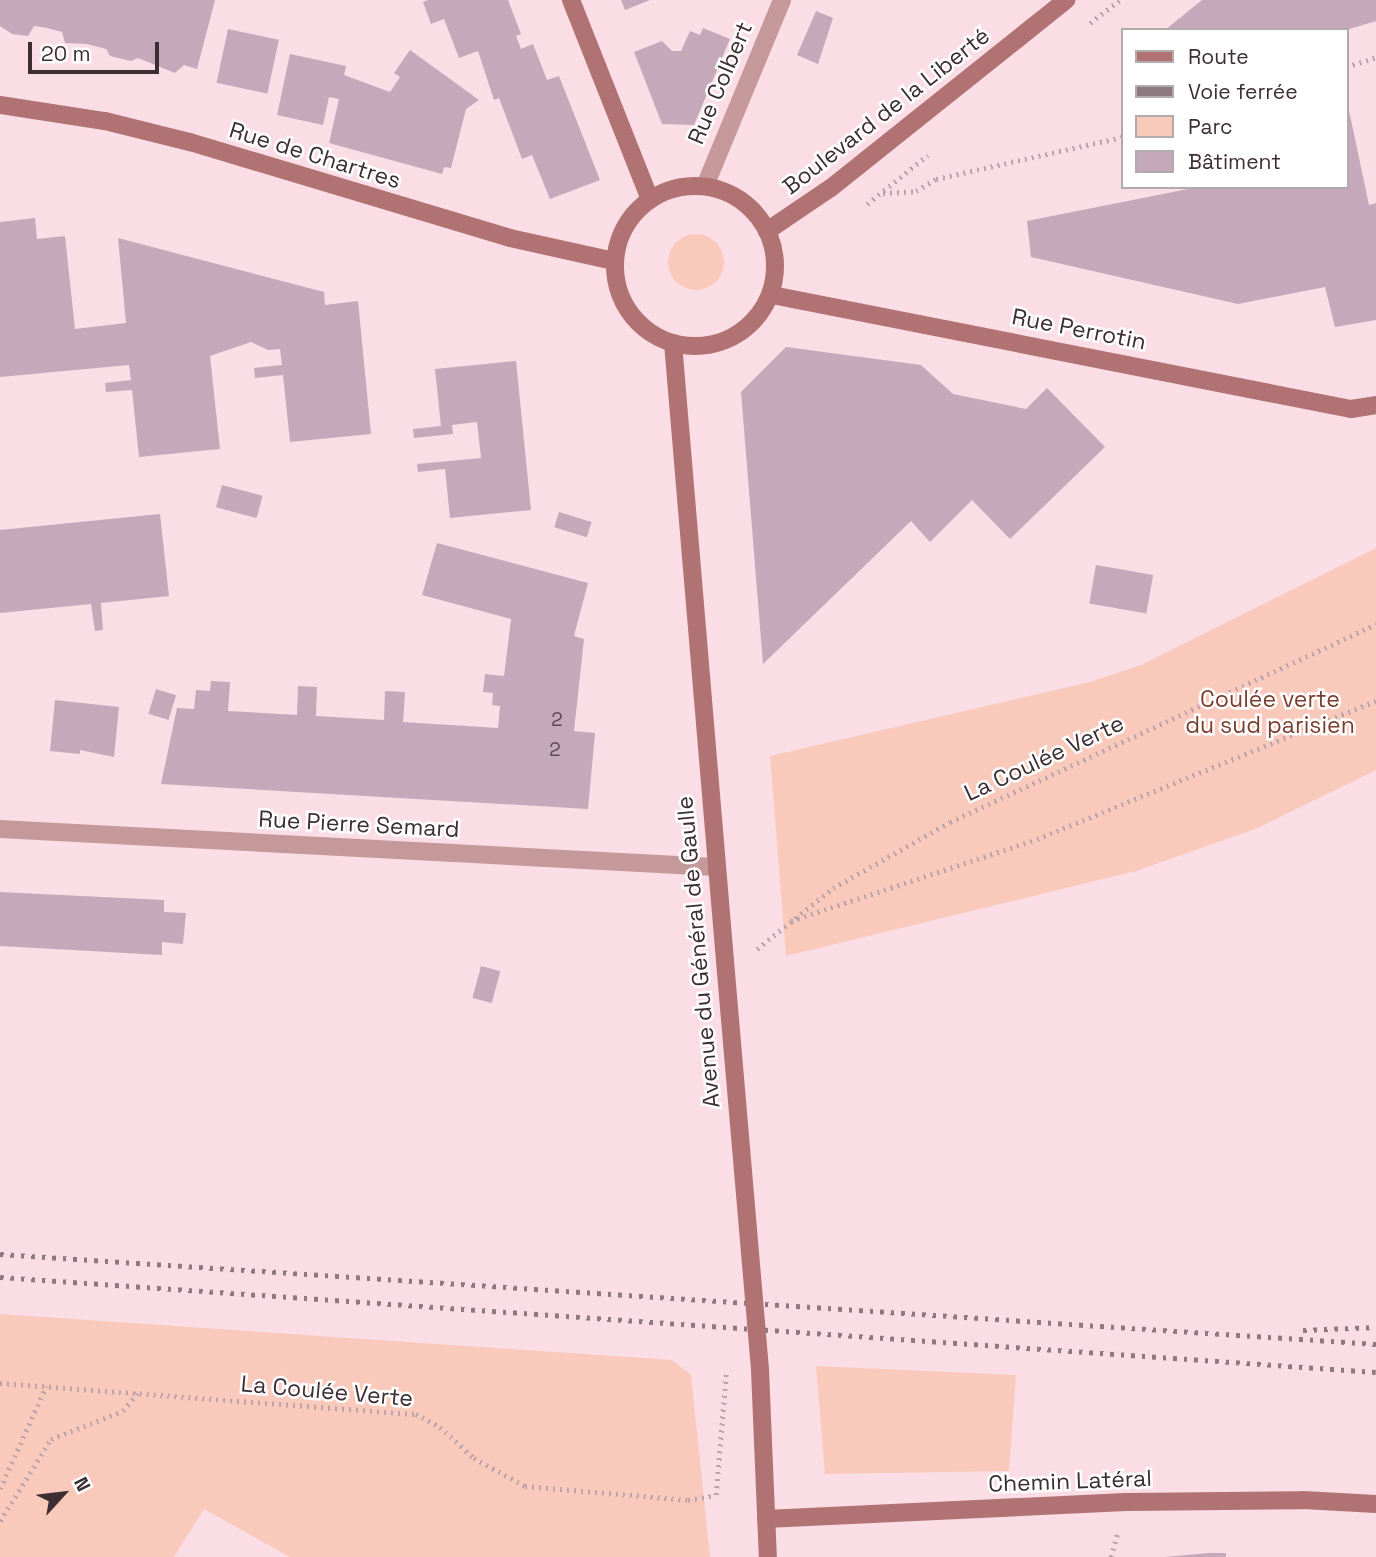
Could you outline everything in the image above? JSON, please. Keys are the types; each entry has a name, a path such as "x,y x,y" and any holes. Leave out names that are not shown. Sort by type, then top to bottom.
{"main road":[{"path":"571,0 650,200"},
{"name":"Boulevard de la Liberté","path":"767,231 832,187 1066,0"},
{"name":"Rue de Chartres","path":"0,105 105,121 190,142 510,238 614,261"},
{"path":"705,186 730,194 752,209 767,231 774,253 772,295 752,321 731,338 704,346 673,344 633,316 617,285 614,261 627,223 650,200 666,191 705,186"},
{"name":"Rue Perrotin","path":"772,295 1351,409 1376,405"},
{"name":"Avenue du Général de Gaulle","path":"673,344 715,867 760,1370 768,1557"},
{"name":"Chemin Latéral","path":"766,1519 1126,1502 1303,1500 1376,1504"}],"street":[{"name":"Rue Colbert","path":"705,186 782,0"},
{"name":"Rue Pierre Semard","path":"0,829 715,867"}],"path":[{"path":"1348,66 1376,57"},
{"path":"832,187 881,193 916,191 936,179 1120,137"},
{"name":"La Coulée Verte","path":"747,957 785,923 834,888 950,822 1376,624"},
{"path":"785,923 1037,839 1376,701"},
{"name":"La Coulée Verte","path":"0,1383 416,1414 440,1427 474,1458 525,1486 688,1500 716,1495 726,1372"},
{"path":"0,1489 46,1386"},
{"path":"1,1518 51,1439 123,1411 137,1393"}],"green space":[{"path":"696,234 707,236 716,242 722,251 722,273 716,282 707,288 696,290 685,288 676,282 670,273 668,262 670,251 676,242 685,236"},
{"name":"Coulée verte du sud parisien","path":"1376,548 1376,770 1258,828 1136,871 786,956 770,756 1090,682 1141,665"},
{"path":"0,1314 672,1360 691,1375 710,1557 290,1557 204,1509 174,1557 0,1557"},
{"path":"816,1366 1016,1375 1009,1471 825,1474"}],"building":[{"path":"0,0 215,0 197,69 184,65 175,73 138,58 131,61 110,56 106,49 87,44 65,43 62,32 47,28 34,26 28,36 12,34 0,26"},
{"path":"508,0 521,34 516,36 521,49 533,44 547,80 559,76 600,180 550,199 532,155 522,159 499,98 494,100 478,51 459,58 444,19 431,24 423,2"},
{"path":"621,0 650,0 625,10"},
{"path":"1202,0 1376,0 1376,21 1348,29 1167,28"},
{"path":"816,11 833,18 818,64 797,55"},
{"path":"703,28 730,39 694,125 662,124 634,52 662,41 672,51 681,51 690,31 700,35"},
{"path":"228,29 279,40 267,94 217,83"},
{"path":"410,50 479,100 466,109 451,168 444,167 442,174 329,143 339,99 329,97 323,125 277,115 290,54 346,66 344,75 390,92 400,77 394,73"},
{"path":"1348,106 1369,205 1376,203 1376,320 1335,327 1325,287 1238,304 1031,257 1027,221 1188,189 1348,189"},
{"path":"35,218 37,239 65,236 75,329 126,323 118,238 324,292 325,305 358,301 371,434 290,442 283,375 255,378 254,368 282,365 280,349 268,350 251,342 210,356 220,449 139,457 132,390 106,392 105,383 131,380 129,365 0,377 0,222"},
{"path":"786,347 921,365 953,394 1026,409 1047,388 1105,447 1010,539 972,500 930,542 911,521 763,664 741,392"},
{"path":"516,361 531,510 450,518 445,469 418,472 417,464 481,458 477,422 452,425 453,434 414,438 413,429 441,426 435,369"},
{"path":"222,485 263,496 257,518 216,507"},
{"path":"559,512 592,522 587,537 554,527"},
{"path":"160,514 169,596 101,603 103,630 95,631 91,604 0,613 0,530"},
{"path":"437,543 588,583 574,636 584,639 574,731 595,733 588,809 161,784 177,708 194,709 196,690 210,691 211,681 230,682 228,711 297,715 298,686 317,687 316,716 384,720 385,691 405,692 403,722 498,728 500,706 492,705 493,693 483,692 485,674 504,676 511,619 422,595"},
{"path":"1096,565 1153,575 1146,613 1089,603"},
{"path":"156,689 176,695 168,720 148,714"},
{"path":"55,700 119,707 114,757 80,750 80,754 50,751"},
{"path":"0,892 164,900 164,912 186,913 183,944 162,942 162,955 0,946"},
{"path":"481,966 500,971 492,1003 472,998"},
{"path":"1226,1553 1226,1557 1164,1557"}],"railway":[{"path":"0,1254 1376,1344"},
{"path":"0,1277 1376,1372"},
{"path":"1303,1330 1376,1327"}]}
